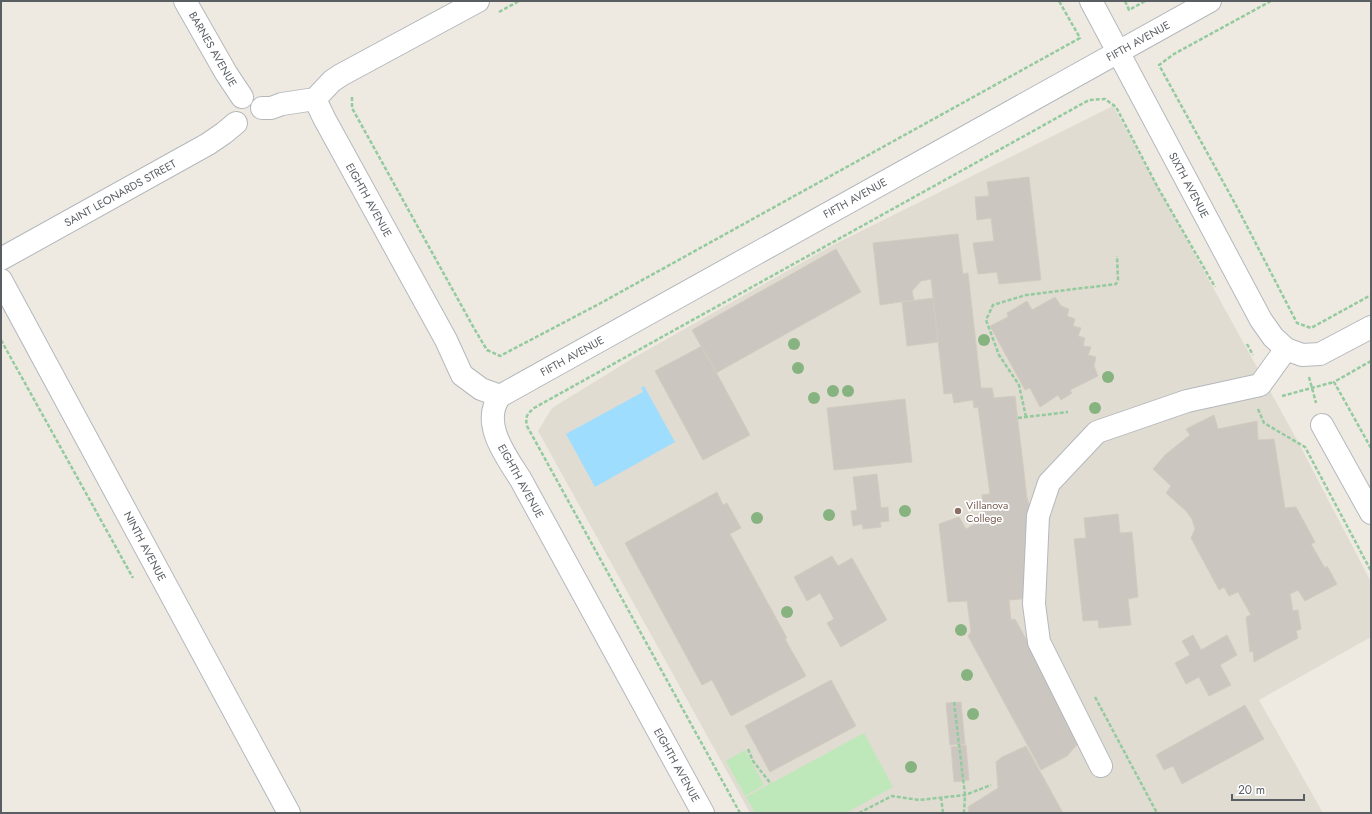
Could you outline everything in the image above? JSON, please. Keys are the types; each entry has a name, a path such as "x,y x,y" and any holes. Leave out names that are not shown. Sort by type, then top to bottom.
{"street":[{"name":"BARNES AVENUE","path":"185,1 226,74 242,97"},
{"name":"SIXTH AVENUE","path":"1091,1 1261,320 1272,337 1294,352"},
{"name":"FIFTH AVENUE","path":"500,396 1210,1"},
{"path":"262,108 271,108 282,104 315,99 341,75 485,8"},
{"path":"246,96 256,99 262,108 260,118 254,125 244,127 232,119 231,108 233,103 242,97 246,96"},
{"name":"EIGHTH AVENUE","path":"315,99 446,340 462,375 481,389 500,396 495,402 492,413 493,424 500,446 521,480 703,813"},
{"name":"SAINT LEONARDS STREET","path":"1,259 208,144 236,123"},
{"name":"NINTH AVENUE","path":"1,280 289,813"},
{"path":"1101,766 1039,642 1034,604 1038,516 1050,483 1097,432 1187,401 1260,385 1294,352 1320,354 1371,327"},
{"path":"1322,425 1371,513"}],"path":[{"path":"485,8 519,1"},
{"path":"351,94 352,108 475,330 487,350 500,356 599,304 1080,38 1059,1"},
{"path":"1125,1 1129,10 1145,1"},
{"path":"1270,1 1174,54 1159,65 1238,209 1298,323 1311,328 1371,295"},
{"path":"740,813 527,426 527,413 1089,100 1105,99 1116,107 1157,186 1216,290"},
{"path":"1026,417 1019,385 1000,354 986,320 993,305 1026,295 1116,284 1118,280 1117,256"},
{"path":"1244,338 1255,358 1244,377 1264,423 1305,447 1371,571"},
{"path":"1,340 134,580"},
{"path":"1294,352 1312,388 1322,425"},
{"path":"1275,398 1334,382 1371,361"},
{"path":"1334,382 1371,448"},
{"path":"1018,418 1068,412"},
{"path":"1094,696 1156,813"},
{"path":"954,702 965,795 964,813"},
{"path":"748,750 753,762 770,784"},
{"path":"859,813 892,796 919,800 965,795 991,785"},
{"path":"941,797 943,813"}],"shaded area":[{"name":"Villanova College","path":"1113,106 1297,440 1371,582 1371,637 1259,700 1323,813 750,813 538,431 552,408 635,357 833,245"}],"green space":[{"path":"864,733 893,787 846,813 755,813 746,797"},
{"path":"745,750 764,785 745,796 726,761"}],"water":[{"path":"644,386 675,442 595,487 566,434 643,392 641,388"}],"building":[{"path":"1029,177 1041,280 999,284 997,272 978,274 973,243 994,241 991,218 977,220 975,197 989,196 987,182"},
{"path":"958,234 963,274 968,273 981,388 992,388 994,398 1015,396 1027,498 1031,511 1025,535 1032,598 1009,600 1011,620 1015,619 1082,739 1067,756 1041,770 968,636 971,632 967,601 948,602 939,524 959,517 966,529 984,519 982,495 990,494 978,407 974,408 973,400 954,403 952,393 944,394 931,279 921,281 912,291 914,300 880,305 873,243"},
{"path":"836,249 861,292 716,373 692,330"},
{"path":"1055,297 1061,306 1069,309 1067,316 1075,319 1073,326 1081,328 1078,336 1085,338 1083,346 1091,347 1088,355 1096,357 1094,366 1098,376 1070,390 1072,393 1061,400 1058,395 1040,407 1030,388 1025,390 990,326 1008,317 1007,313 1027,301 1032,310"},
{"path":"933,298 938,342 907,346 902,302"},
{"path":"702,346 750,435 703,460 655,371"},
{"path":"905,399 912,462 834,470 827,408"},
{"path":"1214,415 1218,429 1257,421 1258,440 1274,439 1285,508 1296,507 1315,542 1311,544 1325,568 1327,566 1337,584 1305,601 1298,590 1290,594 1293,611 1298,610 1301,629 1296,631 1298,638 1254,662 1253,651 1250,652 1246,617 1251,615 1238,592 1229,596 1224,587 1219,590 1191,538 1195,529 1192,519 1186,511 1166,493 1171,486 1153,469 1165,455 1190,435 1186,429"},
{"path":"877,474 881,508 888,507 889,521 880,522 881,527 863,529 862,524 853,526 851,511 857,510 853,477"},
{"path":"717,492 723,505 727,503 741,528 730,534 806,676 731,716 712,680 702,685 625,543"},
{"path":"1118,514 1120,533 1132,532 1138,597 1128,599 1131,625 1099,628 1098,620 1083,621 1074,539 1086,538 1084,518"},
{"path":"832,556 838,566 852,558 887,620 841,647 827,623 834,619 820,593 807,601 794,577"},
{"path":"1193,635 1201,650 1227,635 1237,655 1220,665 1231,685 1209,696 1199,677 1186,684 1175,663 1190,655 1182,641"},
{"path":"831,680 856,726 770,772 745,726"},
{"path":"961,702 965,744 950,745 946,703"},
{"path":"1245,705 1264,739 1182,784 1173,766 1164,770 1156,755"},
{"path":"966,745 969,780 954,782 951,747"},
{"path":"1026,746 1063,813 969,813 968,807 998,788 996,762 1002,757"}],"place":[{"name":"Villanova College","path":"958,511"}]}
